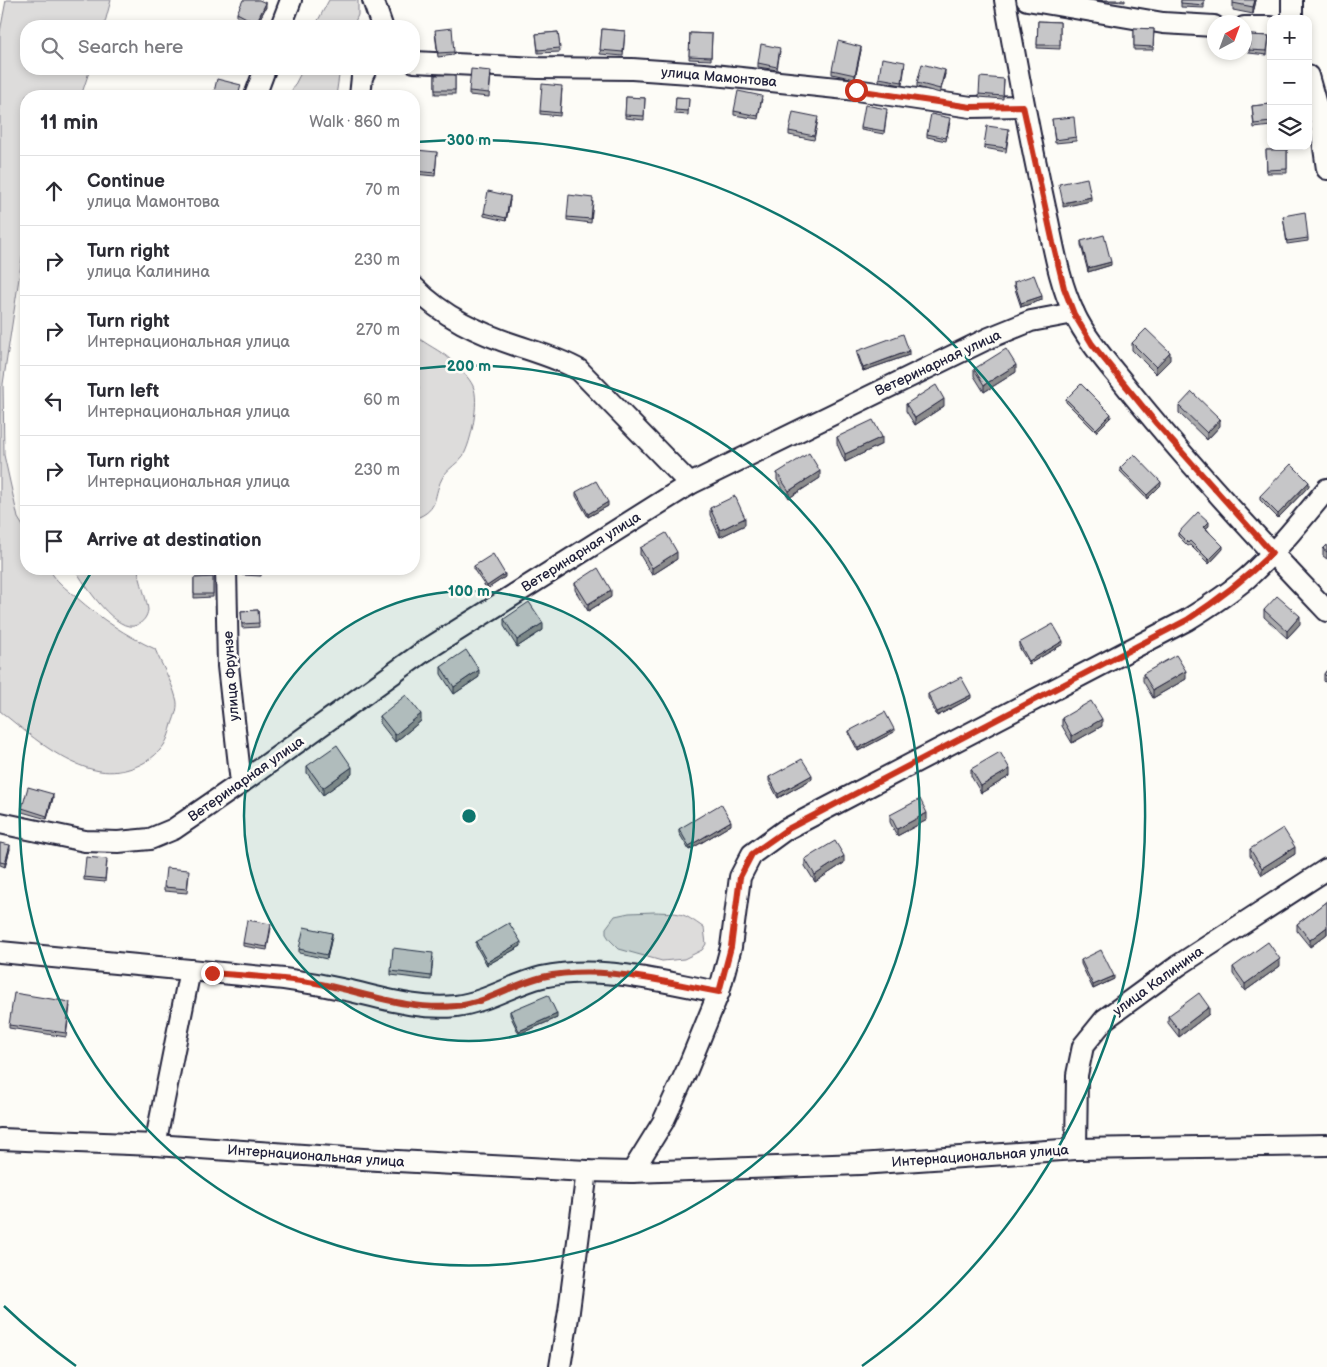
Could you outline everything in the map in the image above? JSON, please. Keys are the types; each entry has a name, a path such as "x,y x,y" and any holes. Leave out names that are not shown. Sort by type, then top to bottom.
{"street":[{"path":"283,20 291,0"},
{"path":"372,0 380,20"},
{"path":"1005,0 1023,106 1053,243 1064,288 1074,314 1092,344 1156,423 1272,553 1327,611"},
{"path":"1027,0 1164,23 1207,26"},
{"path":"1292,0 1292,15"},
{"path":"1252,27 1267,27"},
{"name":"улица Мамонтова","path":"420,62 538,68 632,69 704,74 856,90 971,107 1023,106"},
{"path":"257,90 263,75"},
{"path":"361,90 363,75"},
{"path":"1312,90 1320,119 1327,169"},
{"path":"420,293 451,318 477,331 563,361 579,370 690,484"},
{"name":"Ветеринарная улица","path":"0,823 85,841 118,842 150,839 174,829 242,783 423,652 690,484 988,338 1031,321 1074,314"},
{"path":"632,1172 663,1122 688,1070 719,992 731,947 740,877 752,854 786,830 1187,620 1222,598 1272,553 1327,489"},
{"name":"улица Фрунзе","path":"226,575 228,666 242,783"},
{"name":"улица Калинина","path":"1076,1149 1077,1075 1083,1046 1106,1019 1186,960 1327,869"},
{"path":"0,952 294,980 322,984 398,1002 432,1006 457,1006 493,996 533,980 564,974 615,973 719,992"},
{"path":"155,1145 190,970"},
{"name":"Интернациональная улица","path":"0,1139 155,1145 587,1172 860,1164 1076,1149 1327,1145"},
{"path":"560,1367 570,1311 587,1172"}],"shaded area":[{"path":"6,0 111,0 106,20 20,20 20,75 88,75 83,90 20,90 20,272 3,384 4,455 20,521 20,575 54,575 61,584 114,626 155,649 172,686 177,704 169,735 164,745 152,758 127,770 100,771 86,768 73,762 35,739 0,711 0,32"},
{"path":"329,0 358,0 358,15 356,20 318,20"},
{"path":"300,75 339,75 337,90 292,90"},
{"path":"420,339 447,356 463,372 473,386 476,401 472,432 466,450 459,461 444,475 435,501 429,511 420,516"},
{"path":"79,575 139,575 148,607 144,619 137,625 129,626 120,623 93,596"},
{"path":"629,913 681,914 704,928 706,944 702,950 684,959 662,961 619,949 606,934 606,928 615,916"}],"building":[{"path":"243,0 259,0 266,3 258,20 250,20 237,13"},
{"path":"1181,0 1204,0 1204,5 1181,3"},
{"path":"1233,0 1255,0 1253,7 1233,3"},
{"path":"1038,21 1060,22 1060,45 1037,45"},
{"path":"452,28 454,52 438,53 435,30"},
{"path":"1134,28 1154,29 1153,47 1134,46"},
{"path":"602,29 625,31 623,52 600,50"},
{"path":"558,32 560,48 538,50 536,34"},
{"path":"690,33 712,34 711,57 689,56"},
{"path":"1252,35 1267,36 1267,51 1252,50"},
{"path":"838,41 861,47 855,75 832,70"},
{"path":"761,44 780,48 777,67 758,63"},
{"path":"882,58 905,62 902,82 879,78"},
{"path":"922,64 945,70 940,89 917,83"},
{"path":"471,69 491,71 489,93 469,91"},
{"path":"435,75 455,75 455,90 435,90"},
{"path":"980,77 1004,79 1003,96 979,94"},
{"path":"217,79 241,85 240,90 214,90"},
{"path":"542,84 562,86 560,113 540,111"},
{"path":"738,91 762,96 758,116 734,111"},
{"path":"626,97 645,98 644,116 625,115"},
{"path":"676,97 689,98 688,111 675,110"},
{"path":"1267,104 1267,122 1254,124 1252,106"},
{"path":"865,105 887,109 884,131 861,127"},
{"path":"793,112 818,117 814,136 789,131"},
{"path":"931,114 950,118 946,138 927,134"},
{"path":"1074,117 1076,137 1055,140 1052,119"},
{"path":"987,126 1009,129 1006,148 984,145"},
{"path":"420,150 437,152 435,173 420,172"},
{"path":"1266,150 1287,150 1287,169 1267,170"},
{"path":"1087,178 1091,197 1063,203 1059,184"},
{"path":"488,191 510,196 506,218 484,213"},
{"path":"569,195 593,198 591,219 567,217"},
{"path":"1305,212 1308,238 1287,241 1283,216"},
{"path":"1104,235 1111,262 1088,268 1081,241"},
{"path":"1034,275 1042,296 1021,303 1014,282"},
{"path":"1146,329 1170,352 1156,367 1132,343"},
{"path":"903,334 909,351 863,368 857,351"},
{"path":"1006,349 1016,365 984,385 974,369"},
{"path":"1081,384 1111,414 1096,429 1066,399"},
{"path":"936,385 944,399 915,418 906,404"},
{"path":"1192,392 1220,419 1207,433 1179,406"},
{"path":"873,420 882,437 845,454 837,437"},
{"path":"809,453 820,471 789,491 777,473"},
{"path":"1134,454 1161,482 1147,495 1120,468"},
{"path":"1291,464 1309,482 1278,514 1260,496"},
{"path":"596,481 608,502 588,514 576,492"},
{"path":"735,496 745,518 720,530 710,508"},
{"path":"1198,512 1209,522 1204,527 1223,546 1209,560 1190,541 1188,543 1178,533"},
{"path":"666,533 677,552 652,568 640,548"},
{"path":"493,554 505,574 487,586 474,566"},
{"path":"598,568 611,590 588,604 575,583"},
{"path":"213,577 213,594 194,594 194,578"},
{"path":"1277,596 1300,616 1287,631 1264,610"},
{"path":"529,602 543,623 517,640 504,619"},
{"path":"258,610 259,623 242,624 241,611"},
{"path":"1053,624 1063,641 1029,661 1019,643"},
{"path":"466,650 479,670 454,687 441,667"},
{"path":"1176,655 1186,671 1153,690 1143,674"},
{"path":"961,677 971,695 937,712 928,694"},
{"path":"406,695 421,714 395,735 380,716"},
{"path":"1091,701 1102,719 1072,736 1062,718"},
{"path":"885,712 894,729 858,748 849,731"},
{"path":"337,745 352,767 323,788 307,766"},
{"path":"1000,752 1010,769 981,786 971,769"},
{"path":"802,759 812,775 778,794 769,777"},
{"path":"28,787 53,794 47,816 22,808"},
{"path":"920,799 927,813 897,829 890,815"},
{"path":"721,804 731,821 689,846 679,829"},
{"path":"1283,828 1295,847 1262,868 1250,849"},
{"path":"835,841 844,856 815,875 805,859"},
{"path":"0,843 10,845 5,863 0,862"},
{"path":"86,857 107,859 105,879 84,877"},
{"path":"166,868 189,870 187,889 164,887"},
{"path":"1327,901 1327,927 1310,940 1297,924"},
{"path":"247,920 271,924 267,947 243,943"},
{"path":"509,923 521,942 487,962 476,942"},
{"path":"304,927 332,933 327,955 299,949"},
{"path":"1268,942 1280,959 1245,984 1233,967"},
{"path":"393,948 433,953 431,976 391,971"},
{"path":"1101,950 1114,976 1093,985 1081,960"},
{"path":"14,993 70,1002 66,1033 9,1025"},
{"path":"1199,993 1209,1007 1179,1030 1168,1016"},
{"path":"548,995 557,1014 519,1031 510,1011"}],"route":[{"path":"212,973 322,984 398,1002 432,1006 457,1006 493,996 524,983 564,974 615,973 719,992 731,947 740,877 752,854 786,830 1187,620 1222,598 1272,553 1156,423 1092,344 1074,314 1064,288 1023,106 971,107 856,90"}]}
